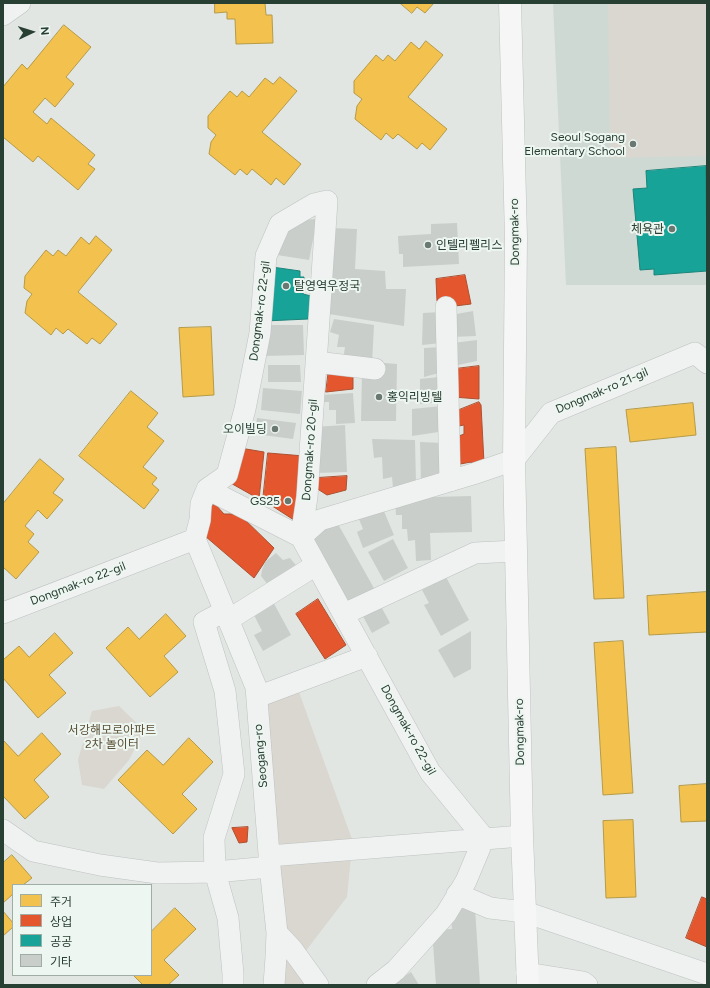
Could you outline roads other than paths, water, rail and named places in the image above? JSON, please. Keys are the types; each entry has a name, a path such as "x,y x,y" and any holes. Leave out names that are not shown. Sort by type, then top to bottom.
{"main road":[{"name":"Dongmak-ro","path":"510,3 516,238 514,460 522,836 527,979"}],"street":[{"path":"3,15 20,3"},
{"name":"Dongmak-ro 20-gil","path":"301,537 308,497 327,201"},
{"name":"Dongmak-ro 22-gil","path":"207,489 227,475 245,409 260,333 266,256 280,224 314,204 327,201"},
{"path":"446,307 450,481"},
{"name":"Dongmak-ro 21-gil","path":"514,460 551,413 695,353 707,362"},
{"path":"316,362 375,369"},
{"path":"195,539 200,520 201,504 207,489 301,537 320,520 514,460"},
{"name":"Dongmak-ro 22-gil","path":"301,537 430,772 484,838"},
{"name":"Dongmak-ro 22-gil","path":"3,613 195,539"},
{"name":"Seogang-ro","path":"195,539 256,687 277,933 274,985"},
{"path":"344,614 475,553 516,551"},
{"path":"233,985 234,974 228,918 215,872 214,838 234,774 225,691 204,622 227,616 316,565"},
{"path":"257,697 367,656"},
{"path":"3,830 33,851 100,865 157,873 215,872 270,861 484,838 522,836"},
{"path":"377,985 396,970 446,914 466,881 484,838"},
{"path":"458,894 490,908 525,912 707,974"},
{"path":"277,933 292,949 318,985"},
{"name":"Dongmak-ro","path":"527,979 583,982 587,985"}],"place":[{"name":"Seoul Sogang Elementary School","path":"633,144"},
{"name":"체육관","path":"672,229"},
{"name":"인텔리펠리스","path":"428,245"},
{"name":"탈영역우정국","path":"286,286"},
{"name":"홍익리빙텔","path":"379,397"},
{"name":"오이빌딩","path":"275,429"},
{"name":"GS25","path":"288,501"}],"park label":[{"name":"서강해모로아파트 2차 놀이터","path":"112,737"}]}
